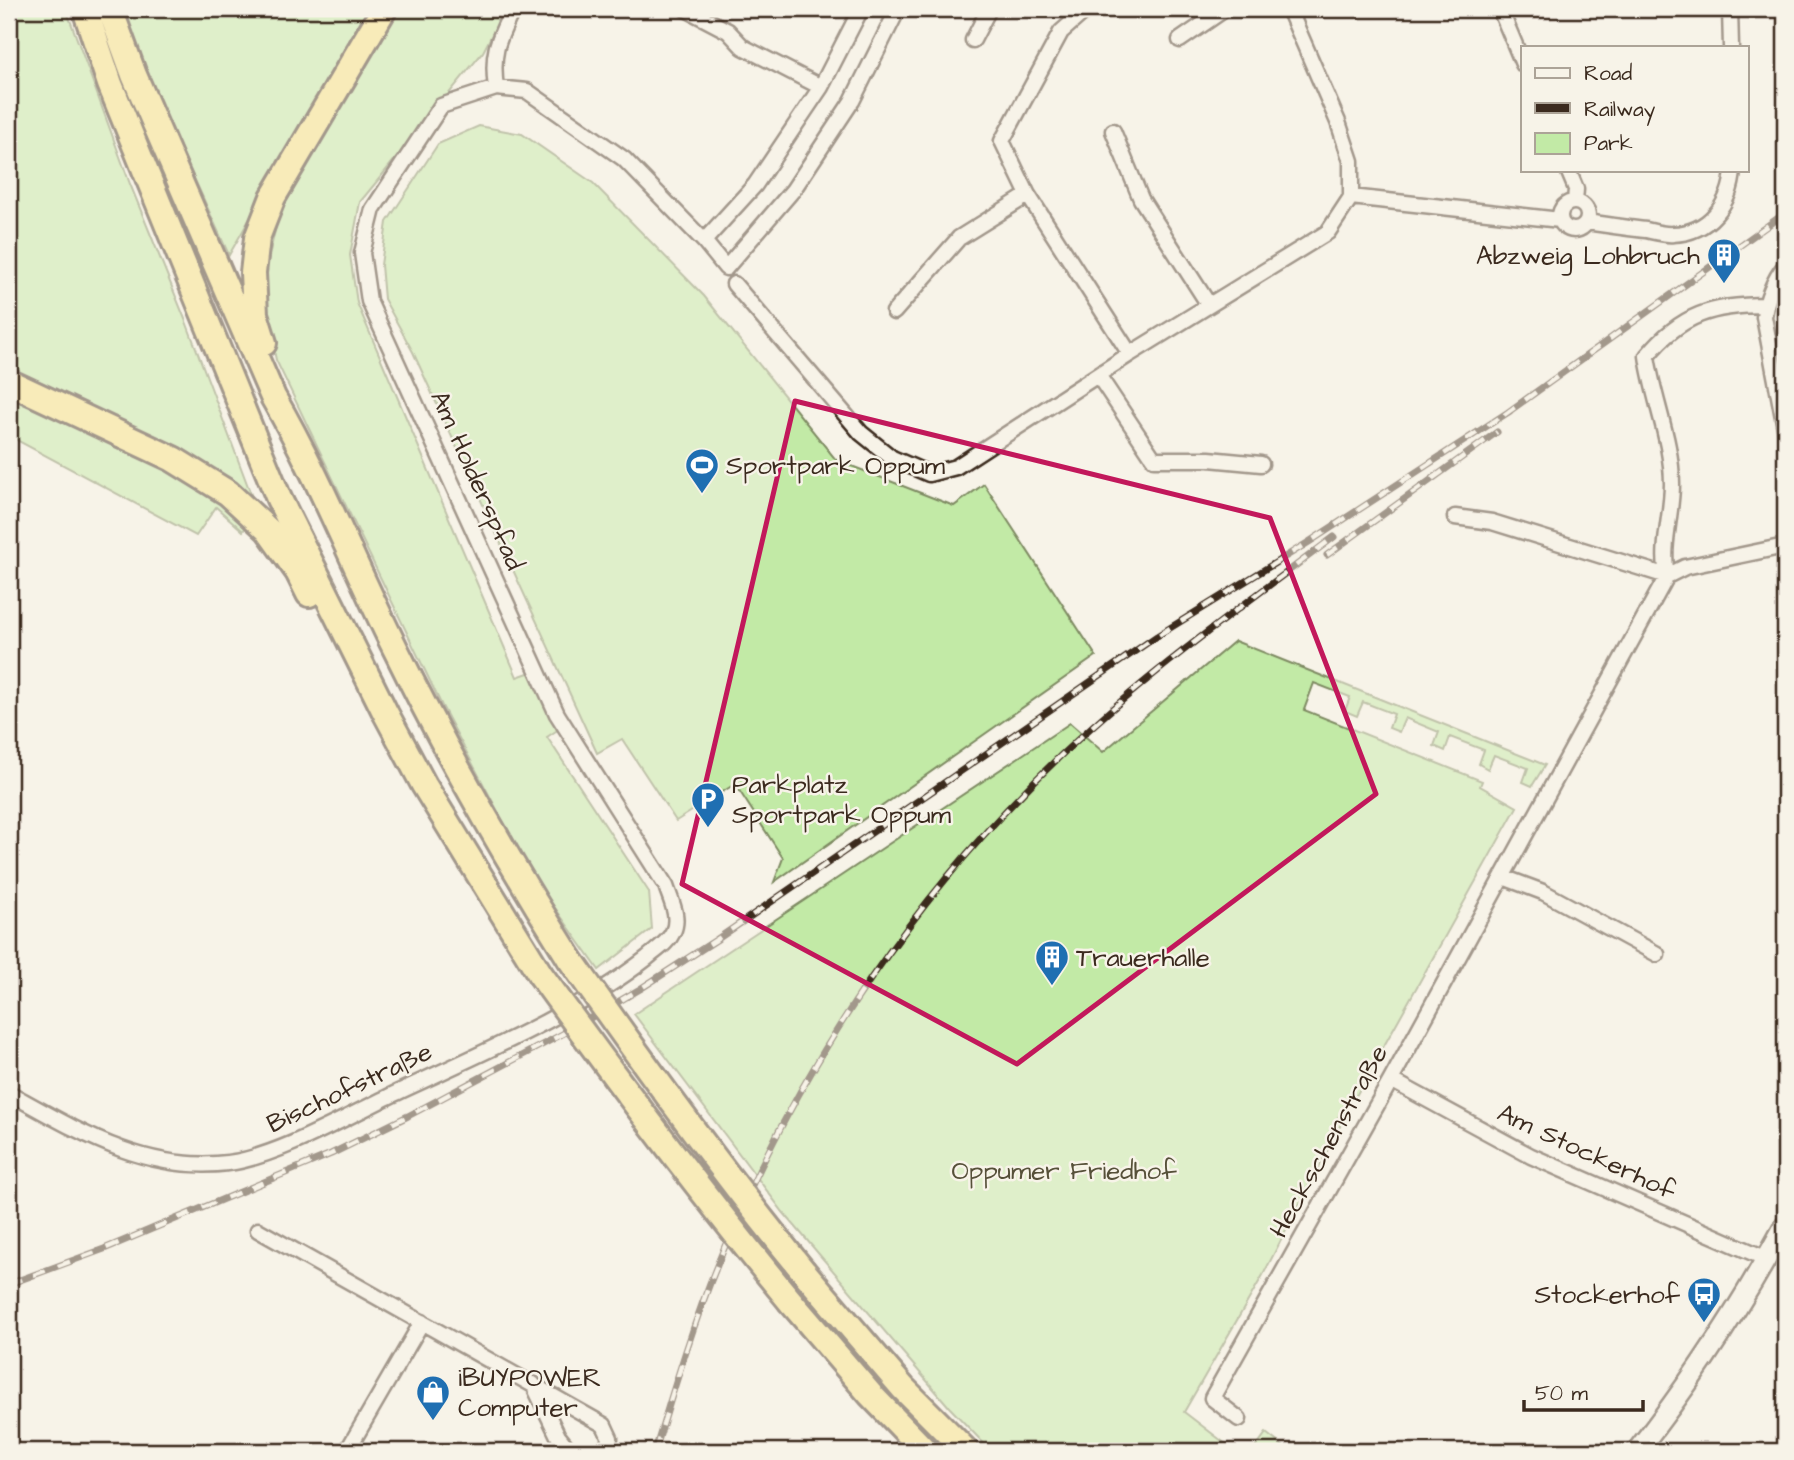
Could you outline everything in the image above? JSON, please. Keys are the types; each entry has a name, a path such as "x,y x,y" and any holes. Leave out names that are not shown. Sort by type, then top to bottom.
{"highway":[{"path":"85,9 110,85 279,499 386,715 445,821 540,974 720,1217 870,1394 925,1451"},
{"path":"110,9 134,75 273,397 294,433 396,650 465,783 518,877 664,1094 743,1198 903,1388 965,1451"},
{"path":"294,433 255,314 253,273 257,238 273,197 384,9"},
{"path":"9,382 173,460 228,493 268,530 298,572 362,694 386,715"}],"main road":[{"path":"1637,1451 1689,1382 1767,1259 1785,1225"}],"street":[{"path":"496,88 493,70 495,47 513,9"},
{"path":"686,9 728,31 743,47 821,87"},
{"path":"704,241 755,185 821,87 861,9"},
{"name":"Am Holderspfad","path":"677,918 666,886 557,714 369,301 362,253 373,209 441,106 496,88 527,91 624,159 704,241 726,268 793,190 823,146 852,101 898,9"},
{"path":"973,40 989,9"},
{"path":"1087,9 1061,32 1002,141 1028,195 1130,354"},
{"path":"1180,40 1225,9"},
{"path":"734,284 861,433 892,458 929,474 956,467 1130,354 1328,232 1351,197 1350,161 1342,135 1289,9"},
{"path":"1500,9 1521,59"},
{"path":"1730,9 1731,46"},
{"path":"1113,131 1141,199 1209,305"},
{"path":"1569,172 1576,189 1575,202"},
{"path":"1587,222 1673,234 1692,230 1714,218 1729,194 1733,172"},
{"path":"894,312 959,238 1028,195"},
{"path":"1351,197 1560,220"},
{"path":"1575,202 1586,208 1587,222 1580,229 1571,230 1563,226 1560,220 1561,209 1565,204 1575,202"},
{"path":"1785,266 1780,271 1764,317 1785,428"},
{"path":"1667,576 1664,562 1672,484 1662,418 1647,356 1663,337 1693,316 1735,305 1766,305"},
{"path":"1098,375 1154,459 1209,459 1261,464"},
{"path":"1455,517 1492,522 1667,576 1685,567 1785,546"},
{"name":"Heckschenstraße","path":"1239,1419 1212,1398 1391,1080 1667,576"},
{"path":"1503,877 1544,892 1657,954"},
{"name":"Bischofstraße","path":"9,1093 108,1146 152,1159 195,1164 229,1163 259,1156 503,1043 582,1000 632,969 663,945 673,932 677,918"},
{"name":"Am Stockerhof","path":"1391,1080 1531,1156 1767,1259"},
{"path":"258,1230 604,1425 610,1438 605,1451"},
{"path":"347,1451 422,1322"},
{"path":"533,1384 558,1436 570,1451"}],"highlighted area":[{"path":"795,401 1270,518 1376,794 1017,1064 682,884"}],"green space":[{"path":"9,9 66,9 130,184 187,324 258,513 243,531 216,507 196,536 9,436"},
{"path":"123,9 505,9 483,52 360,202 350,255 357,303 517,677 531,672 559,729 547,737 649,892 652,929 599,970 531,874 442,706 276,360 261,289 298,135 229,255 147,75"},
{"name":"Sportpark Oppum","path":"479,126 522,134 593,183 704,296 836,460 954,506 984,484 1096,656 774,882 783,858 735,784 676,821 622,739 597,753 413,352 384,299 381,265 387,222 438,144"},
{"name":"Oppumer Friedhof","path":"1235,641 1545,765 1532,786 1523,782 1528,768 1494,755 1488,769 1479,764 1484,750 1450,737 1445,751 1434,746 1439,732 1405,718 1399,732 1389,728 1394,714 1363,702 1357,716 1345,711 1350,697 1314,683 1304,710 1482,781 1480,786 1517,807 1356,1096 1351,1095 1336,1121 1341,1124 1263,1275 1184,1412 1235,1451 991,1451 950,1408 783,1212 634,1014 1070,723 1103,752"},
{"path":"1266,1433 1289,1451 1253,1451"}],"railway":[{"path":"1504,415 1785,213"},
{"path":"9,1284 104,1249 331,1154 568,1031 716,940 1157,636 1309,542 1510,411"},
{"path":"1327,555 1497,432"},
{"path":"655,1451 700,1309 750,1188 828,1045 872,977 920,911 1027,789 1085,733 1238,608 1334,537"}],"place":[{"name":"Abzweig Lohbruch","path":"1724,285"},
{"name":"Sportpark Oppum","path":"702,495"},
{"name":"Parkplatz Sportpark Oppum","path":"708,829"},
{"name":"Trauerhalle","path":"1052,987"},
{"name":"Stockerhof","path":"1704,1324"},
{"name":"iBUYPOWER Computer","path":"433,1422"}]}
